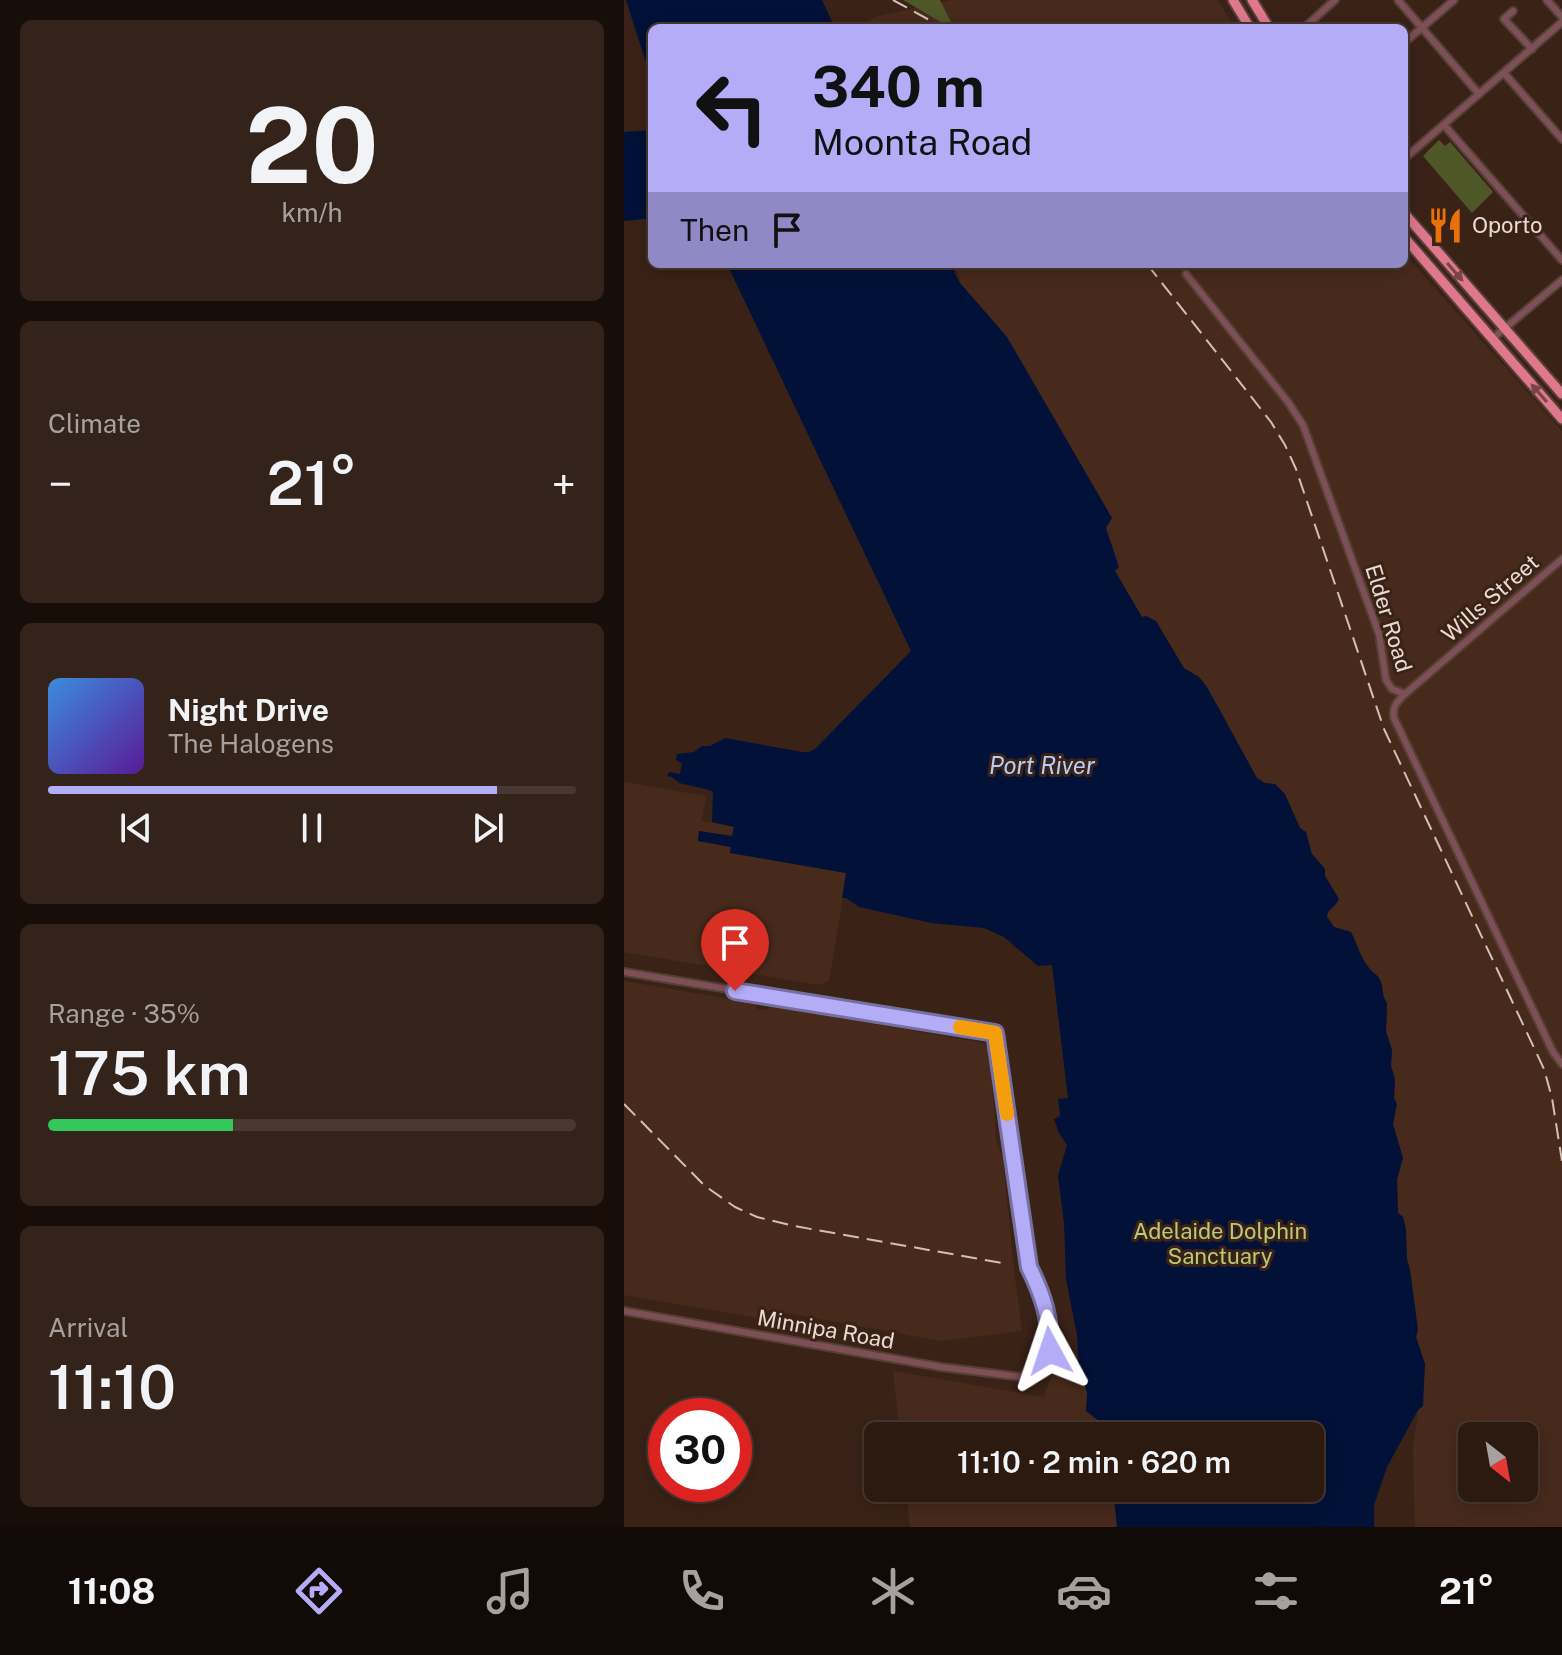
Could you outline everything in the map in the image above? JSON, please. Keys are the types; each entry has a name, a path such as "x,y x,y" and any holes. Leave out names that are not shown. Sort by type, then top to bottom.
{"highway":[{"path":"1233,0 1248,24"},
{"path":"1252,0 1267,24"},
{"path":"1408,218 1562,394"},
{"path":"1408,242 1562,419"}],"street":[{"path":"1308,24 1335,0"},
{"path":"1398,0 1479,94"},
{"path":"1408,40 1454,0"},
{"path":"1408,156 1562,22 1547,0"},
{"path":"1513,11 1504,19 1532,49"},
{"path":"1504,73 1562,139"},
{"path":"1444,125 1562,260"},
{"name":"Elder Road","path":"1186,274 1303,425 1379,634 1386,680 1392,689 1405,694 1394,706 1394,718 1553,1052 1562,1064"},
{"path":"1492,339 1562,280"},
{"name":"Wills Street","path":"1405,694 1562,559"},
{"name":"Minnipa Road","path":"624,972 995,1033 1029,1267 1044,1299 1050,1351 1022,1377 941,1367 624,1311"}],"shaded area":[{"path":"952,0 1217,0 1233,24 862,24 878,16"},
{"path":"1408,258 1562,431 1562,1527 1415,1527 1413,1448 1425,1364 1416,1337 1418,1330 1410,1270 1398,1214 1397,1179 1403,1158 1393,1125 1395,1079 1386,1031 1388,1010 1382,985 1363,959 1351,932 1334,927 1327,916 1338,898 1325,876 1325,869 1312,854 1300,828 1265,783 1257,778 1219,708 1142,618 1115,571 1033,382 1007,337 960,283 957,268 1408,268"},
{"path":"624,782 706,796 702,821 734,826 733,837 699,831 698,841 731,847 730,853 847,873 829,981 819,985 624,952"},
{"path":"624,981 754,1003 757,1009 766,1010 771,1006 984,1043 990,1050 996,1140 1003,1159 1022,1331 941,1341 770,1310 758,1318 624,1295"},
{"path":"1056,1355 1073,1357 1101,1422 898,1422 893,1371 1044,1397 1052,1374 1056,1375 1053,1372"},
{"path":"907,1502 1114,1502 1117,1527 910,1527"}],"green space":[{"path":"903,0 940,0 952,24 944,24"},
{"path":"1439,140 1445,146 1450,142 1493,192 1472,213 1423,156"}],"water":[{"path":"626,0 822,0 833,24 648,24 648,69"},
{"path":"648,130 648,218 624,221 624,132"},
{"name":"Port River","path":"729,268 955,268 960,283 1007,337 1112,518 1106,528 1119,567 1115,571 1142,617 1156,621 1184,668 1199,677 1207,687 1257,778 1275,784 1285,794 1300,828 1306,832 1312,854 1325,869 1325,876 1339,899 1327,917 1334,927 1351,932 1366,964 1381,981 1387,1003 1386,1031 1395,1079 1394,1098 1397,1104 1393,1124 1403,1158 1397,1179 1398,1213 1403,1217 1406,1229 1407,1260 1418,1330 1416,1337 1425,1364 1423,1406 1387,1467 1374,1505 1374,1527 1117,1527 1114,1502 1324,1502 1324,1422 1101,1422 1086,1411 1087,1393 1079,1368 1077,1335 1066,1279 1058,1176 1067,1145 1054,1119 1060,1116 1058,1099 1068,1098 1052,965 1038,966 1004,937 984,928 931,923 859,907 842,898 846,873 730,853 731,847 698,841 699,831 732,836 734,827 712,822 713,792 679,783 667,776 669,772 680,774 682,763 676,760 677,754 694,752 725,738 802,752 815,749 911,651"}],"railway":[{"path":"893,0 937,24"},
{"path":"1150,268 1271,422 1285,445 1296,469 1384,729 1544,1069 1562,1161"},
{"path":"624,1104 705,1186 735,1207 757,1217 1002,1263"}],"slow traffic":[{"path":"960,1027 995,1033 1007,1114"}],"place":[{"name":"Oporto","path":"1446,225"}],"route":[{"path":"735,991 995,1033 1029,1267 1044,1299 1050,1351"}],"park label":[{"name":"Adelaide Dolphin Sanctuary","path":"1220,1244"}]}
